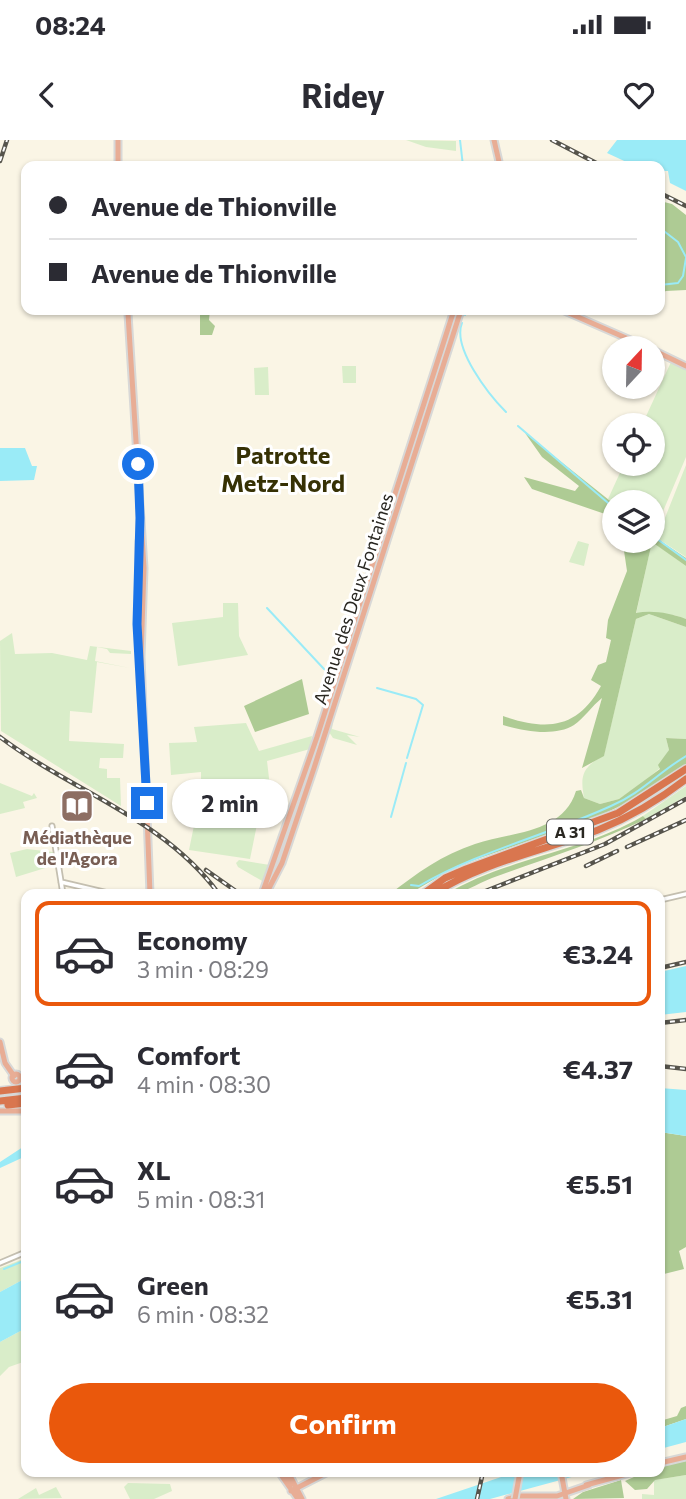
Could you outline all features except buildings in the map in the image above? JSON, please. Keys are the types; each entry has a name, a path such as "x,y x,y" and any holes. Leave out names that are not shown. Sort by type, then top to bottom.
{"highway":[{"name":"A 31","path":"430,889 445,878 618,813 686,769"},
{"name":"A 31","path":"443,889 472,874 617,822 686,779"},
{"path":"425,889 445,878"},
{"path":"0,1092 21,1090"},
{"path":"0,1103 21,1101"}],"main road":[{"path":"118,140 118,161"},
{"path":"494,140 499,161"},
{"path":"128,315 140,518 140,627 150,889"},
{"name":"Avenue des Deux Fontaines","path":"266,889 452,315"},
{"name":"Avenue des Deux Fontaines","path":"267,889 282,863 318,757 459,315"},
{"path":"573,315 621,336"},
{"path":"665,356 686,366"},
{"path":"0,1042 5,1063 21,1083"},
{"path":"0,1092 21,1076"},
{"path":"0,1111 21,1111"},
{"path":"665,1462 686,1457"},
{"path":"287,1477 301,1499 310,1482"},
{"path":"287,1477 294,1490"},
{"path":"291,1477 299,1482 310,1482"},
{"path":"294,1490 319,1477"},
{"path":"516,1499 519,1477"},
{"path":"560,1477 564,1497"},
{"path":"508,1499 519,1496 564,1497 619,1477"},
{"path":"562,1482 572,1489 604,1482"},
{"path":"549,1497 559,1491 562,1482"},
{"path":"564,1497 589,1485"}],"street":[{"path":"52,826 62,889"},
{"path":"61,882 91,889"},
{"path":"665,899 686,894"},
{"path":"0,1263 21,1254"}],"green space":[{"path":"406,140 456,141 456,151 426,147"},
{"path":"665,202 672,204 686,215 686,290 666,291"},
{"path":"200,315 210,315 209,320 215,326 212,335 200,335"},
{"path":"671,362 686,369 686,457 665,507 665,490 612,490 619,476 665,476 665,413 648,413 654,399 665,399 665,375"},
{"path":"342,366 356,366 356,383 343,383"},
{"path":"268,367 269,395 255,395 254,368"},
{"path":"525,433 602,494 602,513 532,489 524,477 575,491 579,486 542,457"},
{"path":"686,465 686,557 665,543 665,518"},
{"path":"578,541 589,544 584,566 569,562"},
{"path":"665,544 686,558 686,566 665,551"},
{"path":"665,551 686,566 686,619 674,615 636,614 649,553 665,553"},
{"path":"624,553 650,553 636,613 674,615 686,619 686,627 649,614 636,619 604,756 582,768 602,698 574,725 558,731 529,731 503,725 503,716 534,724 560,723 582,711 592,700 601,686 591,680 598,665 606,662 611,640 606,638 608,620 627,571"},
{"path":"223,603 238,603 239,636 248,655 178,666 172,623 223,617"},
{"path":"649,614 686,627 686,739 666,738 669,750 660,768 619,799 600,804 584,798 584,773 604,755 636,619"},
{"path":"12,633 15,654 52,653 87,660 90,646 131,651 131,654 110,653 107,649 97,647 95,661 130,668 97,662 92,713 70,711 69,741 124,744 123,758 100,758 99,768 107,769 107,778 120,778 121,806 1,731 0,641"},
{"path":"302,679 309,714 255,732 244,706"},
{"path":"333,721 332,729 360,737 347,735 357,745 333,738 329,732"},
{"path":"246,723 259,751 312,736 310,749 267,761 271,795 263,795 250,859 189,850 197,811 201,809 201,772 171,775 169,743 197,742 194,727"},
{"path":"666,738 686,739 686,764 637,798 597,817 457,866 418,889 397,889 441,859 475,844 548,824 560,816 576,791 581,790 584,798 600,804 619,799 660,769 658,765 669,750"},
{"path":"317,747 319,748 281,861 277,860"},
{"path":"0,783 32,796 34,793 37,798 23,802 25,808 0,814"},
{"path":"686,786 686,796 646,819 643,816"},
{"path":"643,816 646,819 468,889 456,889 494,872 620,828"},
{"path":"27,849 53,852 55,865 16,877 10,853"},
{"path":"239,860 270,865 264,882 238,867 236,863"},
{"path":"665,1133 686,1136 686,1247 679,1251 684,1269 665,1274"},
{"path":"21,1260 21,1281 0,1292 0,1268"},
{"path":"21,1331 21,1363 9,1367 0,1376 0,1342"},
{"path":"686,1406 686,1419 665,1426 665,1420 677,1416 681,1408"},
{"path":"686,1461 686,1475 655,1480 647,1489 635,1490 625,1481 634,1477 665,1477 665,1465"},
{"path":"686,1475 686,1499 642,1499 642,1494 654,1495 654,1480"},
{"path":"621,1480 624,1498 573,1499 583,1492"},
{"path":"128,1483 170,1484 172,1491 154,1499 130,1499 124,1487"},
{"path":"56,1487 62,1498 18,1499 36,1488 39,1495"}],"water":[{"path":"617,140 686,140 686,191 670,183 668,171 665,171 665,161 624,161 607,153"},
{"path":"0,448 25,448 32,466 37,466 34,480 0,481"},
{"path":"686,966 686,1012 665,1014 665,971"},
{"path":"665,1088 686,1090 686,1136 665,1133"},
{"path":"21,1148 21,1158 0,1168 0,1162"},
{"path":"21,1281 21,1331 0,1342 0,1292"},
{"path":"686,1419 686,1442 665,1448 665,1426"},
{"path":"501,1477 571,1477 490,1499 436,1499"}],"waterway":[{"path":"460,140 462,161"},
{"path":"665,232 678,242 686,257"},
{"path":"665,284 678,283 683,276 686,258"},
{"path":"462,323 460,333 467,358 482,383 506,412"},
{"path":"518,426 602,498"},
{"path":"665,545 686,560"},
{"path":"267,608 324,669 334,676"},
{"path":"377,688 416,699 423,705 407,758"},
{"path":"411,885 419,886 465,863 611,806 686,756"},
{"path":"391,817 406,763"},
{"path":"4,1269 21,1262"}],"railway":[{"path":"0,161 7,140"},
{"path":"552,140 592,161"},
{"path":"665,196 686,206"},
{"path":"0,737 144,825 197,868 215,889"},
{"path":"491,889 605,844 686,799"},
{"path":"627,847 686,820"},
{"path":"586,866 617,851"},
{"path":"206,870 233,889"},
{"path":"665,967 686,962"},
{"path":"665,1022 686,1020"},
{"path":"665,1067 686,1069"},
{"path":"477,1499 482,1477"}],"place":[{"name":"Médiathèque de l'Agora","path":"77,806"}],"district":[{"name":"Patrotte Metz-Nord","path":"283,470"}],"route":[{"path":"138,464 140,518 136,569 137,624 141,657 147,803"}]}
